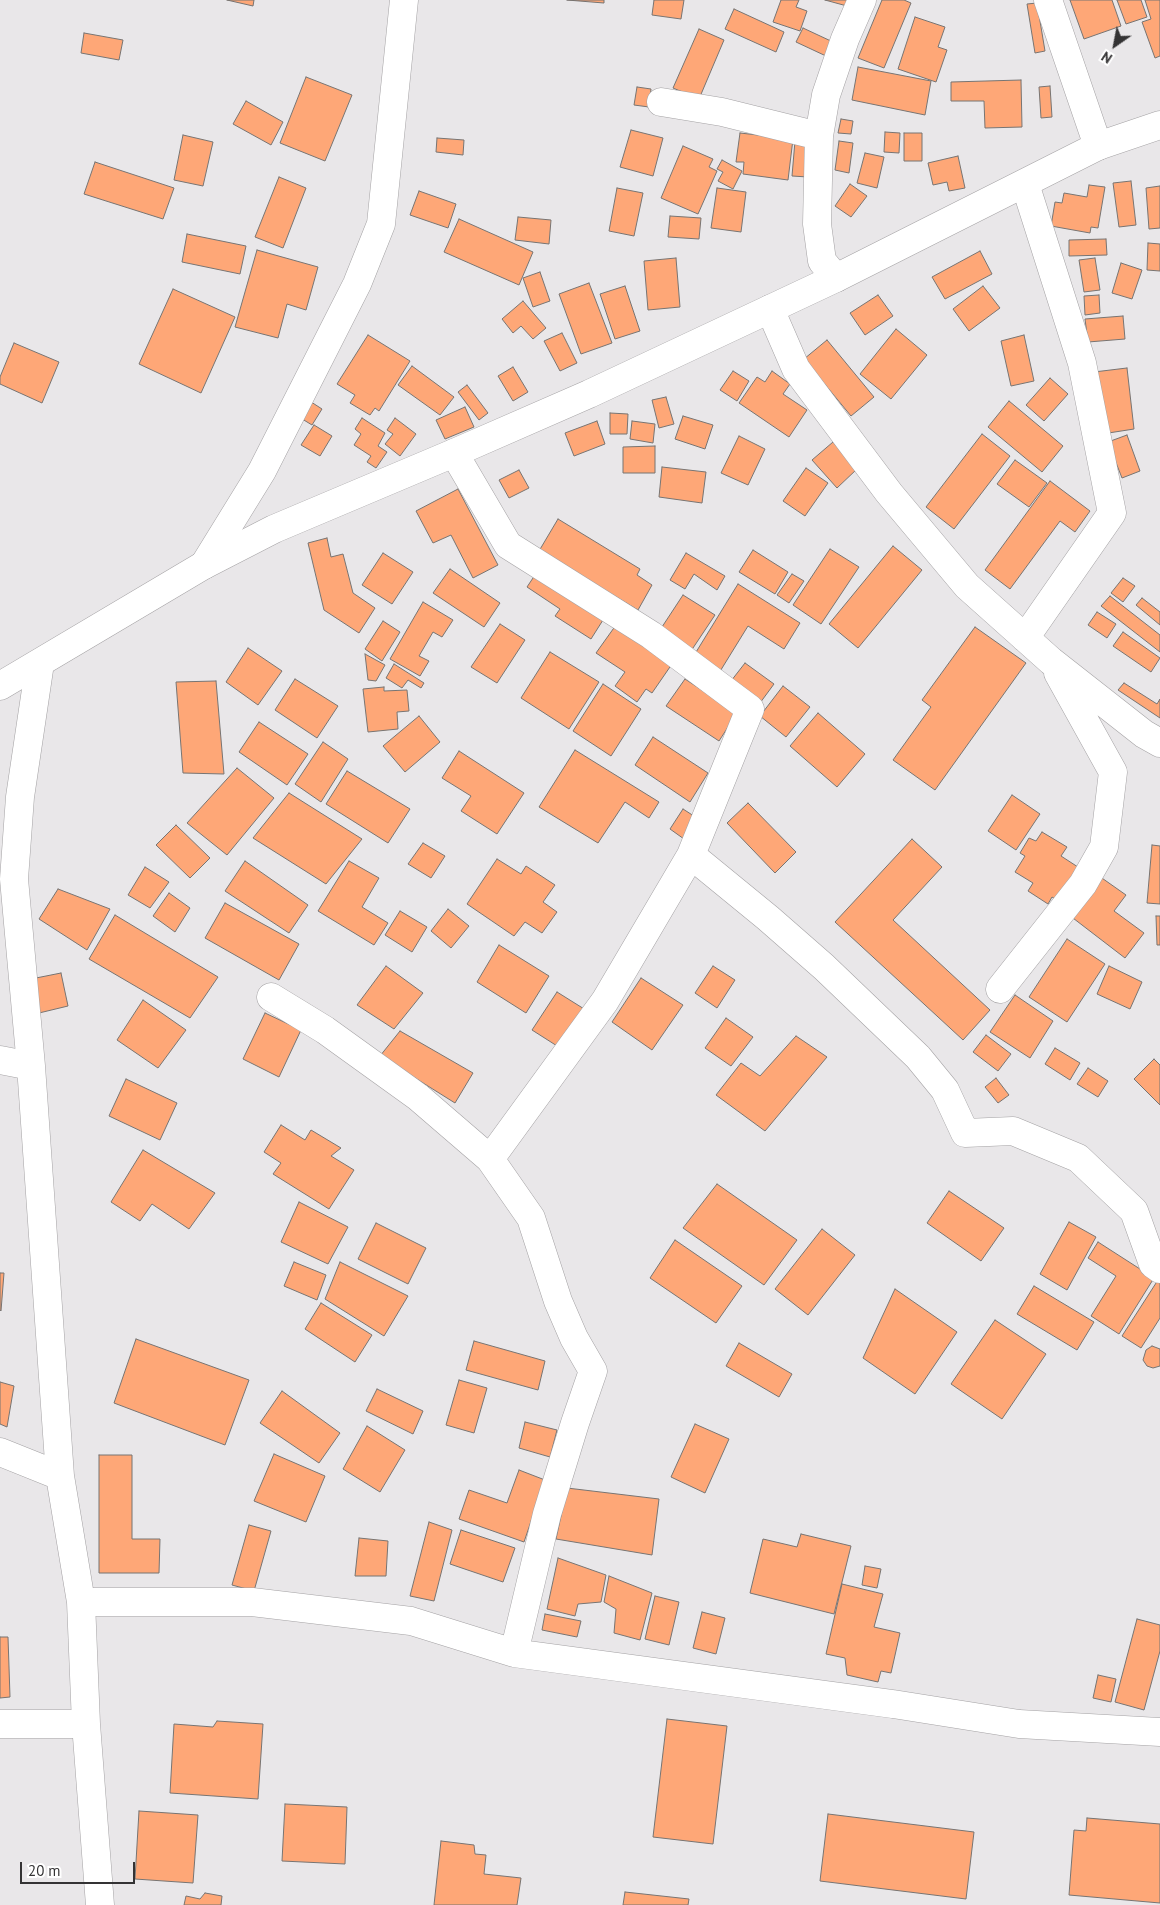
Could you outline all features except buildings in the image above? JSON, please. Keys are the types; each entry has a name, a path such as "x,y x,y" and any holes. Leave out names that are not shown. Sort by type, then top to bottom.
{"street":[{"path":"204,565 262,471 357,284 382,224 404,0"},
{"path":"836,278 822,261 817,224 819,136 826,96 845,38 862,0"},
{"path":"1048,0 1098,146"},
{"path":"661,102 722,112 819,136"},
{"path":"0,686 204,565 274,529 454,454 589,394 836,278 1098,146 1160,125"},
{"path":"1024,638 1112,513 1082,363 1025,184"},
{"path":"770,309 796,369 889,493 967,586 1052,661 1144,734 1160,743"},
{"path":"454,454 508,544 650,635 750,709 691,855 605,1001 490,1159"},
{"path":"1000,989 1084,884 1104,848 1113,772 1052,661"},
{"path":"40,663 20,798 14,879 31,1066 60,1476 81,1602 86,1724 100,1905"},
{"path":"691,855 768,918 918,1057 945,1090 965,1133 1013,1131 1078,1158 1134,1211 1153,1264 1160,1269"},
{"path":"271,997 325,1030 418,1097 490,1159 531,1218 558,1301 574,1338 594,1371 546,1514 514,1653"},
{"path":"0,1060 31,1066"},
{"path":"0,1452 60,1476"},
{"path":"81,1602 252,1602 412,1621 514,1653 893,1704 1019,1724 1160,1732"},
{"path":"0,1724 86,1724"}]}
